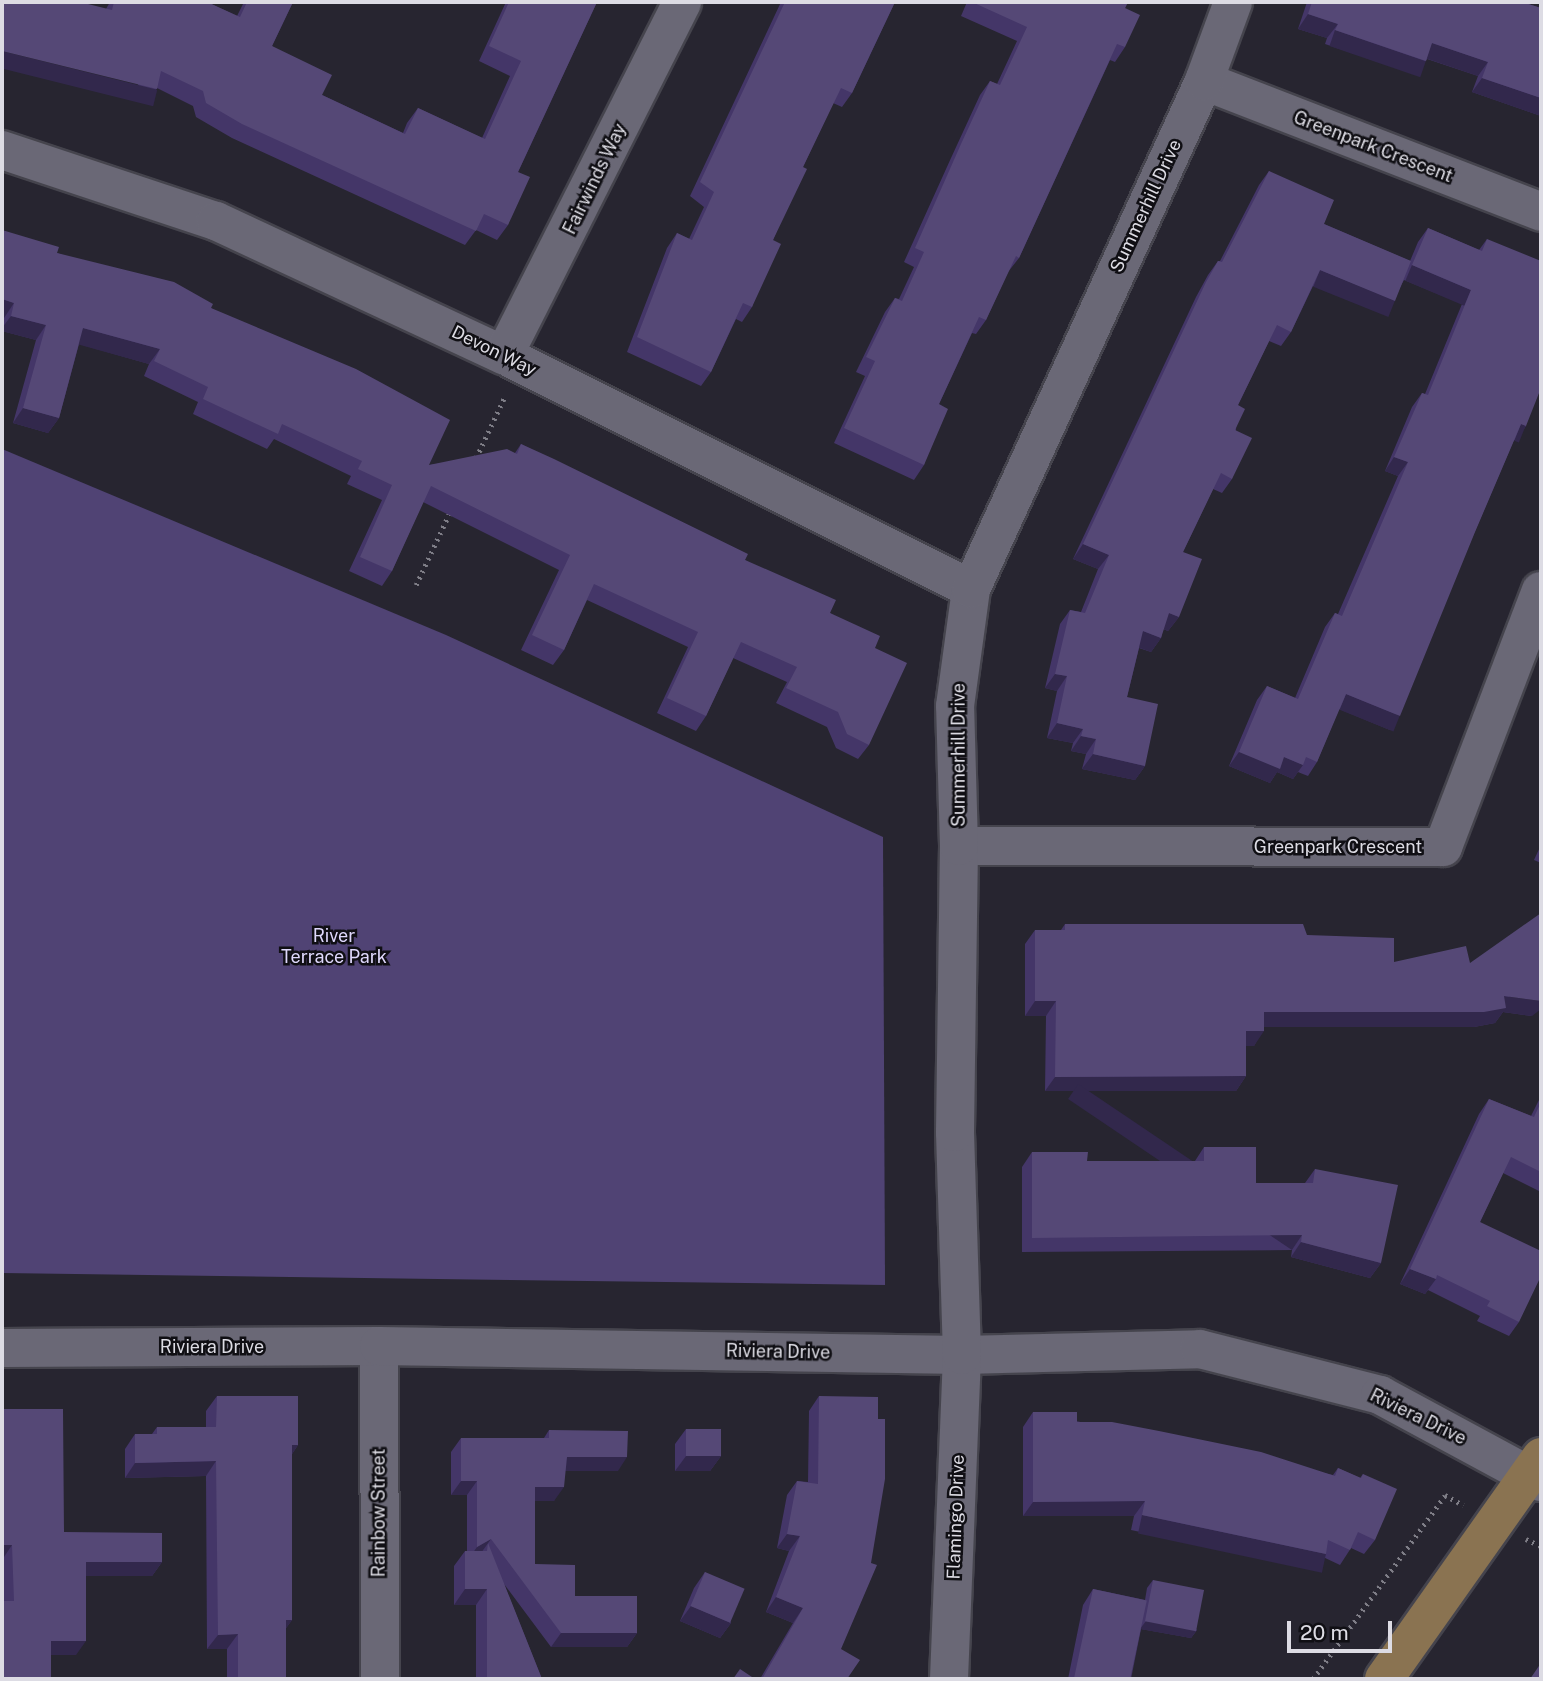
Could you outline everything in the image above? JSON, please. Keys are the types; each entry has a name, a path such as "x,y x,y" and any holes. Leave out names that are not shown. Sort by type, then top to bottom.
{"main road":[{"path":"1384,1679 1537,1471"}],"street":[{"name":"Fairwinds Way","path":"512,359 682,2"},
{"name":"Summerhill Drive","path":"961,1355 955,1132 959,846 955,706 971,589 1204,80 1233,2"},
{"name":"Greenpark Crescent","path":"1204,80 1541,212"},
{"name":"Devon Way","path":"2,150 216,221 512,359 971,589"},
{"name":"Greenpark Crescent","path":"959,846 1443,847 1541,591"},
{"name":"Riviera Drive","path":"2,1348 379,1346 961,1355 1200,1349 1380,1395 1537,1471"},
{"name":"Rainbow Street","path":"379,1346 380,1679"},
{"name":"Flamingo Drive","path":"949,1679 961,1355"}],"path":[{"path":"474,462 512,359"},
{"path":"416,585 456,499"}],"green space":[{"name":"River Terrace Park","path":"2,449 446,635 883,837 885,1285 2,1273"}],"building":[{"path":"2,2 80,2 112,10 114,2 207,2 240,17 247,2 293,2 272,46 332,75 322,95 405,134 418,108 485,139 521,61 489,46 509,2 597,2 518,172 530,177 508,225 484,214 476,231 242,124 206,103 203,91 161,71 157,89 2,51"},
{"path":"785,2 895,2 852,93 841,88 803,167 807,169 773,240 781,244 752,307 743,303 711,372 637,337 677,233 692,240 714,192 700,182"},
{"path":"972,2 1128,2 1125,8 1140,15 1125,47 1117,44 1019,258 1016,256 986,320 979,317 939,404 948,409 924,465 844,428 875,361 866,357 895,298 902,301 924,252 915,248 961,144 990,81 1000,85 1027,27"},
{"path":"1312,2 1522,2 1541,8 1541,98 1482,78 1488,62 1432,43 1426,61 1335,30 1338,24 1308,14"},
{"path":"1269,171 1334,200 1324,224 1411,261 1395,301 1320,270 1291,332 1277,325 1238,405 1245,409 1235,430 1252,438 1232,479 1221,473 1183,552 1202,559 1179,617 1169,613 1161,638 1143,631 1127,697 1158,704 1145,766 1093,754 1096,739 1081,736 1083,729 1057,723 1067,676 1055,674 1070,610 1085,613 1109,555 1083,544 1206,282 1218,261 1222,262"},
{"path":"1428,228 1482,251 1487,239 1541,261 1541,388 1526,426 1521,424 1400,716 1346,694 1317,762 1306,757 1303,765 1284,757 1280,769 1239,752 1267,686 1298,699 1335,613 1342,616 1408,462 1394,457 1422,393 1428,395 1471,290 1412,265"},
{"path":"2,230 59,247 57,253 174,282 213,304 211,308 356,369 450,420 429,465 507,449 517,454 521,444 748,554 745,560 836,600 830,613 880,636 875,648 907,663 869,745 847,734 838,712 786,688 797,667 741,642 706,716 667,698 698,632 594,584 564,650 532,635 570,555 431,486 392,571 360,557 392,485 358,469 362,461 282,424 278,434 203,399 208,387 154,361 160,349 83,328 59,418 23,408 46,325 11,316 14,303 2,299"},
{"path":"1541,913 1541,1001 1504,996 1506,1008 1484,1012 1264,1012 1264,1031 1246,1031 1246,1076 1055,1077 1056,1001 1035,1001 1035,930 1065,930 1065,924 1303,924 1307,935 1394,938 1394,962 1466,946 1470,963"},
{"path":"1489,1099 1534,1117 1541,1102 1541,1172 1511,1157 1480,1222 1541,1251 1541,1276 1519,1322 1487,1306 1490,1301 1437,1275 1436,1279 1410,1269"},
{"path":"1204,1147 1256,1147 1256,1183 1313,1183 1315,1169 1398,1185 1381,1263 1301,1242 1302,1235 1032,1238 1032,1152 1088,1152 1087,1161 1204,1161"},
{"path":"217,1396 298,1396 298,1445 292,1445 292,1620 286,1620 286,1679 238,1679 238,1634 218,1635 216,1461 135,1463 135,1434 157,1434 157,1427 216,1427"},
{"path":"819,1396 878,1397 878,1419 885,1419 885,1479 871,1563 877,1565 841,1649 860,1660 847,1679 762,1679 803,1608 776,1597 800,1536 787,1534 797,1481 818,1484"},
{"path":"2,1409 63,1409 64,1532 162,1533 162,1562 86,1562 86,1641 51,1641 51,1679 2,1679 2,1601 14,1601 12,1545 2,1545"},
{"path":"1033,1412 1077,1412 1077,1422 1112,1422 1261,1452 1335,1476 1338,1468 1361,1478 1363,1474 1397,1489 1375,1540 1358,1532 1350,1550 1328,1540 1326,1554 1142,1515 1145,1501 1033,1502"},
{"path":"686,1429 721,1429 721,1456 686,1456"},
{"path":"549,1430 628,1431 627,1457 567,1457 564,1487 535,1487 535,1564 575,1565 575,1596 637,1596 637,1633 561,1633 491,1539 477,1547 477,1481 461,1481 461,1438 549,1438"},
{"path":"488,1543 542,1679 487,1679 487,1589 465,1589 465,1551 487,1551"},
{"path":"705,1572 745,1589 730,1623 691,1606"},
{"path":"1153,1580 1204,1590 1196,1631 1145,1621"},
{"path":"1093,1589 1147,1600 1130,1679 1074,1679"},
{"path":"1541,1663 1541,1679 1530,1679"},
{"path":"740,1669 755,1679 733,1679"}]}
